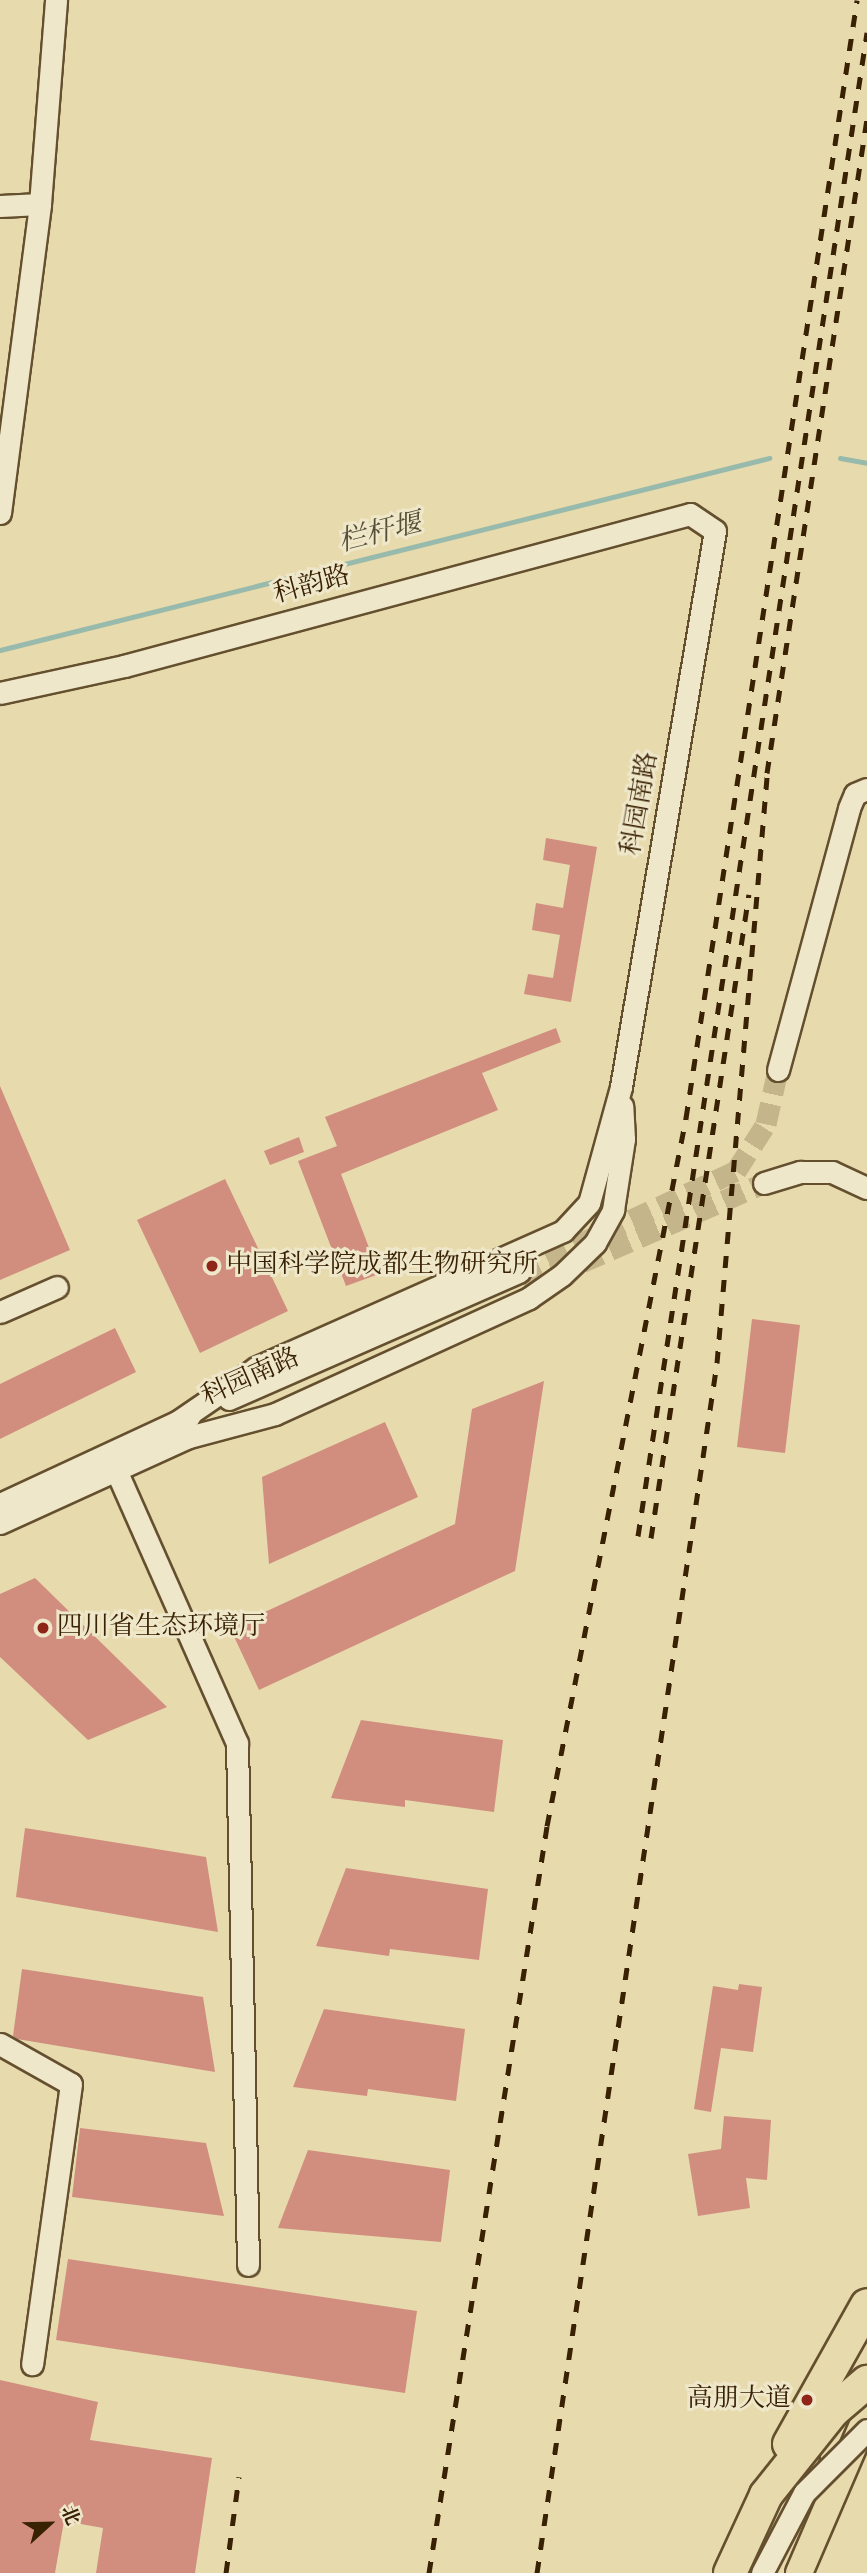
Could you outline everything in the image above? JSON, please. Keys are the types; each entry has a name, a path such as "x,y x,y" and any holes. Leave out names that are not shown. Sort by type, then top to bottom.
{"highway":[{"path":"730,2573 795,2430 867,2305"},
{"path":"766,2495 833,2411 867,2382"}],"main road":[{"path":"755,2573 861,2343 867,2313"},
{"path":"799,2573 867,2415"}],"street":[{"path":"0,513 40,204 56,0"},
{"path":"0,206 40,204"},
{"name":"科韵路","path":"0,693 124,666 690,514 715,531"},
{"name":"科园南路","path":"621,1087 715,531"},
{"path":"778,1070 849,808 855,794 867,789"},
{"path":"522,1278 589,1203 621,1087"},
{"path":"181,1430 275,1414 522,1278 583,1257 613,1210 624,1139 621,1087"},
{"path":"764,1183 800,1172 832,1172 867,1188"},
{"name":"科园南路","path":"0,1504 181,1430 522,1278"},
{"path":"0,1312 57,1287"},
{"name":"科园南路","path":"0,1524 116,1470 181,1430"},
{"path":"116,1470 237,1743 248,2265"},
{"path":"0,2044 71,2084 32,2364"},
{"path":"762,2573 804,2493 867,2430"}],"building":[{"path":"546,838 597,847 571,1002 524,994 528,974 553,978 560,935 532,930 536,903 563,908 570,865 543,860"},
{"path":"556,1028 561,1042 482,1073 498,1110 341,1174 379,1274 346,1286 298,1161 337,1146 325,1117"},
{"path":"0,1086 70,1250 0,1280"},
{"path":"299,1137 304,1152 270,1165 264,1151"},
{"name":"中国科学院成都生物研究所","path":"225,1179 288,1311 200,1353 137,1220"},
{"path":"752,1319 800,1325 785,1453 737,1447"},
{"path":"115,1328 136,1372 0,1439 0,1384"},
{"path":"544,1381 515,1571 259,1690 230,1628 455,1524 472,1409"},
{"path":"385,1422 418,1497 269,1564 262,1477"},
{"name":"四川省生态环境厅","path":"35,1578 167,1707 88,1740 0,1657 0,1594"},
{"path":"361,1720 503,1740 494,1812 405,1800 405,1807 331,1798"},
{"path":"25,1828 206,1857 218,1932 16,1897"},
{"path":"346,1868 488,1889 479,1960 390,1949 389,1956 316,1946"},
{"path":"22,1969 203,1997 215,2072 17,2039 13,2036"},
{"path":"739,1984 762,1987 753,2052 721,2048 711,2112 694,2109 713,1986 738,1990"},
{"path":"324,2009 465,2029 456,2101 368,2089 367,2096 293,2087"},
{"path":"724,2116 771,2120 767,2180 746,2178 750,2208 698,2216 688,2154 721,2149"},
{"path":"80,2128 206,2143 224,2216 72,2197"},
{"path":"308,2150 450,2170 441,2242 278,2228"},
{"path":"68,2259 417,2311 405,2393 56,2340"},
{"path":"0,2380 98,2402 90,2440 212,2458 195,2573 96,2573 103,2528 64,2521 55,2573 0,2573"}],"waterway":[{"name":"栏杆堰","path":"0,650 769,458"},
{"name":"栏杆堰","path":"840,458 867,463"}],"tunnel":[{"path":"519,1272 736,1171 766,1124 778,1070"},
{"path":"525,1287 764,1183"}],"railway":[{"path":"429,2573 547,1826 686,1118 857,0"},
{"path":"638,1536 867,32"},
{"path":"767,773 867,119"},
{"path":"537,2573 717,1363 768,766"},
{"path":"651,1538 749,894"},
{"path":"226,2573 239,2477"}],"place":[{"name":"中国科学院成都生物研究所","path":"212,1266"},
{"name":"四川省生态环境厅","path":"43,1628"},
{"name":"高朋大道","path":"807,2400"}]}
